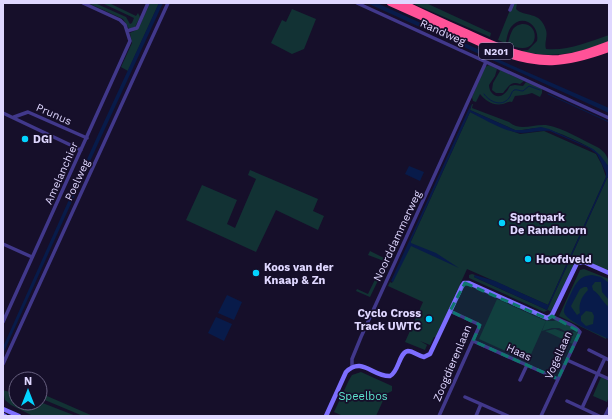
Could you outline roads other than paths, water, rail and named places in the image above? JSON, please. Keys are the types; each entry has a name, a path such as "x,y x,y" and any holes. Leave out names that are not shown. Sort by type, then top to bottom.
{"highway":[{"name":"N201","path":"390,3 508,56 529,61 548,63 567,62 584,58 609,49"},
{"name":"N201","path":"403,3 497,46 530,56 553,58 567,57 588,52 609,44"}],"street":[{"path":"83,3 120,20 123,22 127,31 136,28 148,3"},
{"name":"Poelweg","path":"3,363 168,3"},
{"name":"Randweg","path":"357,3 609,118"},
{"path":"510,10 513,3"},
{"name":"Amelanchier","path":"3,322 130,41 127,31"},
{"name":"Noorddammerweg","path":"326,416 346,372 352,367 352,359 361,337 486,62"},
{"name":"Prunus","path":"14,118 28,112 87,138"},
{"name":"Prunus","path":"3,113 81,150"},
{"path":"3,244 32,257"},
{"path":"352,367 357,365 364,366 384,376 390,376 393,374 406,352 411,352 424,357 429,355 463,284 467,282 545,318 548,318 552,316 578,263 584,262 609,273"},
{"name":"Zoogdierenlaan","path":"439,416 479,325 450,311"},
{"name":"Vogellaan","path":"541,416 580,332 577,328 552,316"},
{"name":"Haas","path":"473,341 558,379"},
{"path":"589,350 609,360"},
{"path":"582,408 605,358"},
{"path":"567,360 609,380"},
{"path":"520,380 527,365"},
{"path":"465,397 505,415"},
{"path":"567,401 599,416"},
{"path":"476,416 482,404"},
{"path":"605,416 609,408"},
{"path":"3,409 19,416"}],"water":[{"path":"159,3 163,3 3,354 3,347"},
{"path":"367,3 377,3 482,51 485,49 486,54 609,108 609,113"},
{"path":"471,104 470,110 515,130 541,127 549,129 593,149 600,155 609,167 609,177 607,178 547,310 474,277 475,275 495,281 548,305 606,177 606,173 597,154 589,148 550,131 522,133 509,131 470,112 411,241 411,243 436,253 459,268 411,246 393,282 391,281"},
{"path":"409,166 424,172 420,181 405,174"},
{"path":"592,275 601,277 609,283 609,300 602,292 601,282 595,282 592,286 593,290 609,307 609,339 576,323 566,316 564,312 566,304 577,283 582,277","holes":["587,287 588,290 581,300 580,313 577,315 571,306 580,289","586,311 592,312 594,316 593,324 586,326 581,321 581,316"]},
{"path":"227,295 242,302 234,320 218,313"},
{"path":"216,317 232,324 224,341 208,333"}],"waterway":[{"path":"484,94 492,101 502,103 510,97 514,90 523,91 529,86 540,90"},
{"path":"548,94 609,122"}],"place":[{"name":"DGI","path":"25,139"},
{"name":"Sportpark De Randhoorn","path":"502,223"},
{"name":"Hoofdveld","path":"528,259"},
{"name":"Koos van der Knaap & Zn","path":"256,273"},
{"name":"Cyclo Cross Track UWTC","path":"429,319"}],"park label":[{"name":"Speelbos","path":"363,396"}]}
